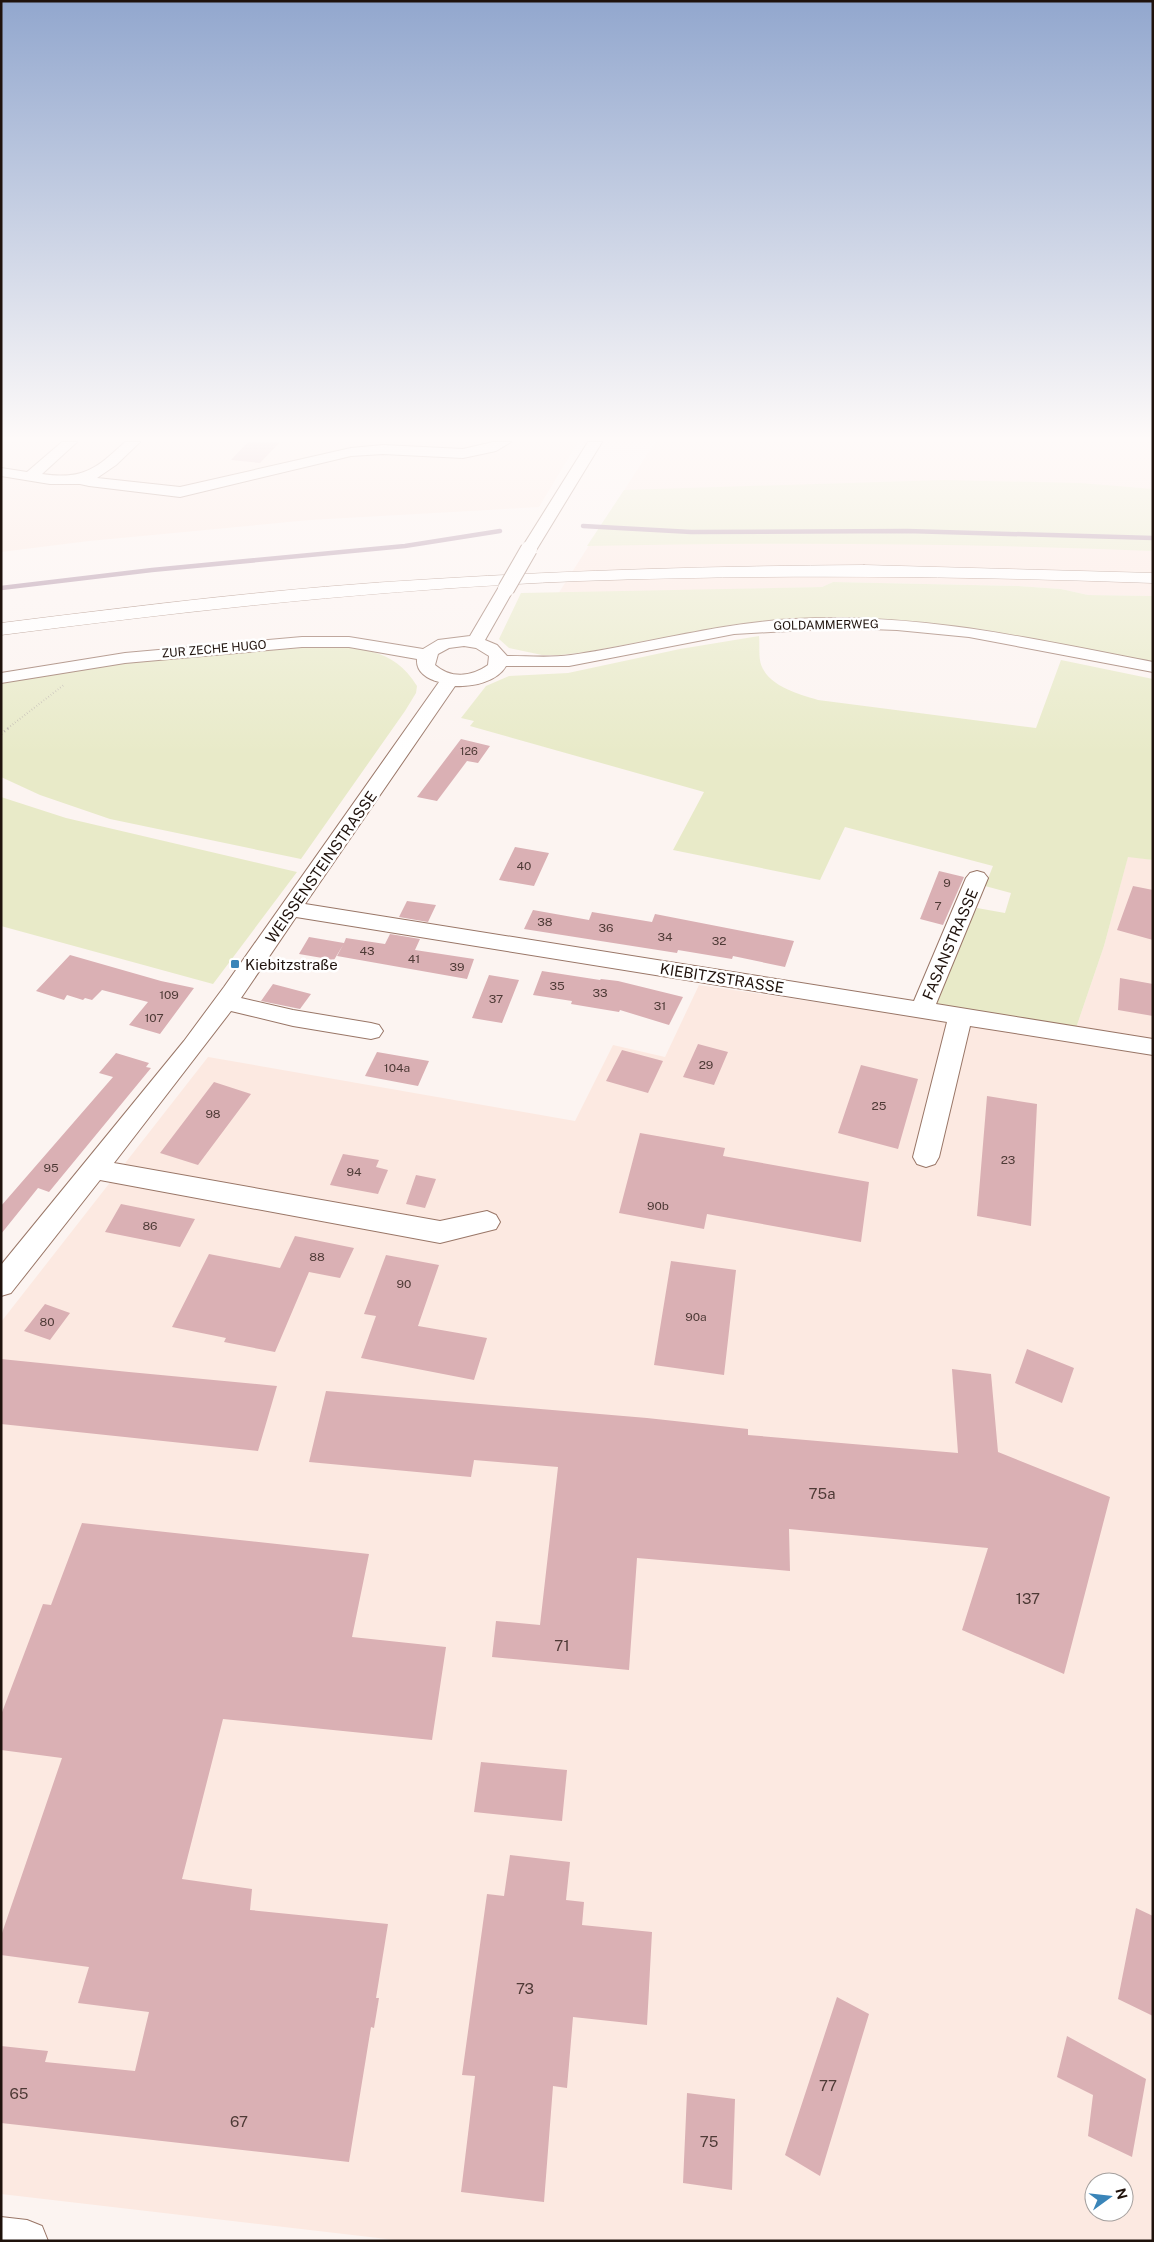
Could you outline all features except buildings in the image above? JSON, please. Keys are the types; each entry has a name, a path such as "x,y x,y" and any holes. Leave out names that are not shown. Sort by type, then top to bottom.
{"highway":[{"path":"847,553 884,553"},
{"path":"505,561 536,554"},
{"path":"1,629 299,593 533,577 832,570 956,571 1153,578"}],"street":[{"path":"475,642 506,589 536,554 539,547"},
{"name":"GOLDAMMERWEG","path":"499,661 569,661 734,629 843,623 906,625 969,632 1153,667"},
{"name":"ZUR ZECHE HUGO","path":"1,678 126,658 302,642 349,642 427,655"},
{"path":"475,642 493,649 498,655 497,667 482,676 467,680 450,680 439,677 426,667 427,655 433,649 447,643 475,642"},
{"name":"WEISSENSTEINSTRASSE","path":"6,1270 95,1169 226,1002 450,680"},
{"name":"FASANSTRASSE","path":"922,1010 977,878"},
{"name":"KIEBITZSTRASSE","path":"291,909 1153,1047"},
{"path":"226,1002 294,1018 371,1031"},
{"path":"926,1157 960,1017"},
{"path":"95,1169 440,1232 487,1222"},
{"path":"1,2238 27,2241"}],"path":[{"path":"1,734 70,681"}],"shaded area":[{"path":"1,547 44,547 1,552"},
{"path":"588,547 1153,547 1153,596 1088,595 1061,589 1018,586 833,582 822,587 558,594"},
{"path":"1128,856 1153,860 1153,2241 404,2241 1,2194 1,1322 208,1057 575,1121 613,1045 665,1057 699,985 877,1011 1076,1028 1104,946"}],"green space":[{"path":"1029,547 1153,547 1153,551"},
{"path":"833,582 1018,586 1061,589 1088,595 1153,596 1153,663 979,629 864,619 731,625 586,652 560,655 542,655 509,648 499,639 521,593 822,587"},
{"path":"759,636 760,660 766,674 779,685 802,695 818,700 1036,728 1061,660 1153,679 1153,860 1128,857 1104,946 1076,1028 938,1005 934,1001 934,994 977,908 1005,913 1011,893 985,886 993,866 845,827 820,880 673,850 704,792 470,726 474,721 461,718 486,686 509,676 568,673 680,649"},
{"path":"316,647 359,649 373,652 397,663 408,673 417,686 416,693 405,711 301,859 110,819 40,795 1,777 1,684 118,664"},
{"path":"1,797 66,818 297,872 213,984 1,926"}],"waterway":[{"path":"1,588 152,570 398,547"}],"place":[{"name":"Kiebitzstraße","path":"235,964"}]}
